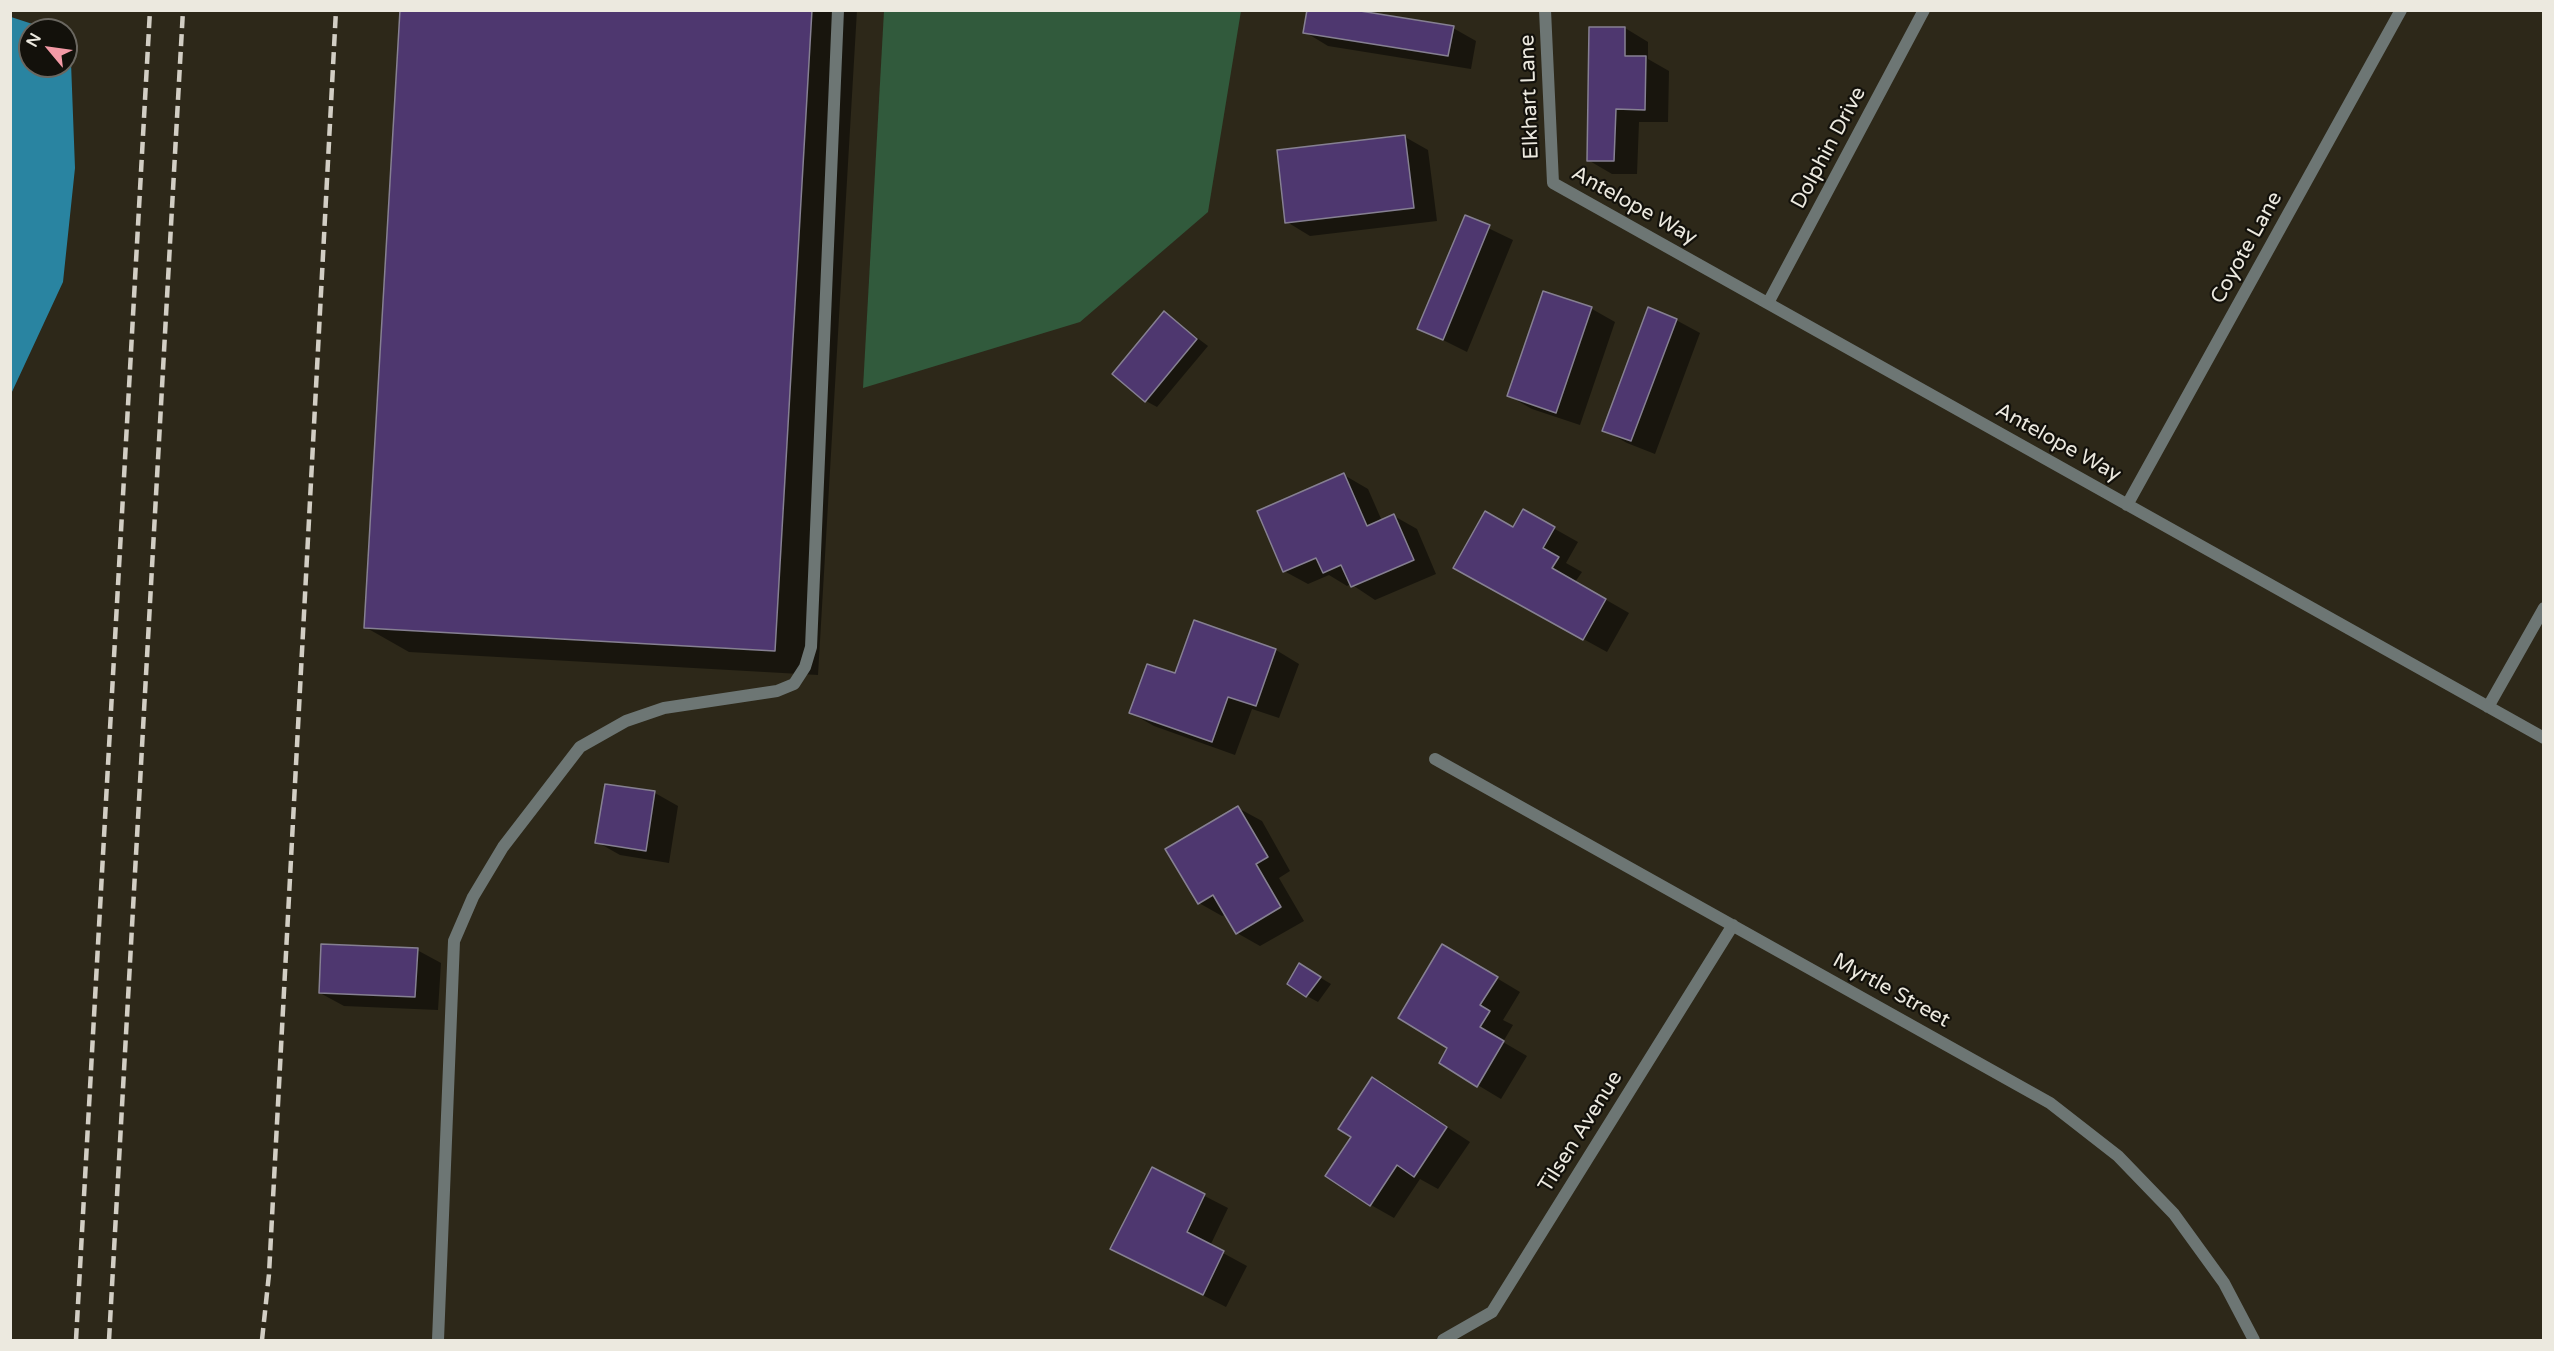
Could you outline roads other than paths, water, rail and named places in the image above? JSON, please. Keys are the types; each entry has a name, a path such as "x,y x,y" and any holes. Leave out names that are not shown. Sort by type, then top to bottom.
{"street":[{"path":"438,1341 454,941 473,897 503,847 580,747 626,721 664,708 777,691 794,684 805,667 812,647 838,10"},
{"name":"Elkhart Lane","path":"1545,10 1553,183"},
{"name":"Dolphin Drive","path":"1768,303 1924,10"},
{"name":"Coyote Lane","path":"2127,505 2401,10"},
{"name":"Antelope Way","path":"1553,183 2544,738"},
{"path":"2488,707 2544,608"},
{"name":"Myrtle Street","path":"1435,759 2050,1103 2118,1156 2180,1223 2224,1283 2254,1341"},
{"name":"Tilsen Avenue","path":"1443,1341 1492,1312 1733,925"}],"water":[{"path":"11,17 18,19 18,78 72,78 75,168 63,282 11,394"}],"railway":[{"path":"76,1340 150,10"},
{"path":"109,1340 183,10"},
{"path":"262,1340 269,1274 336,10"}]}
